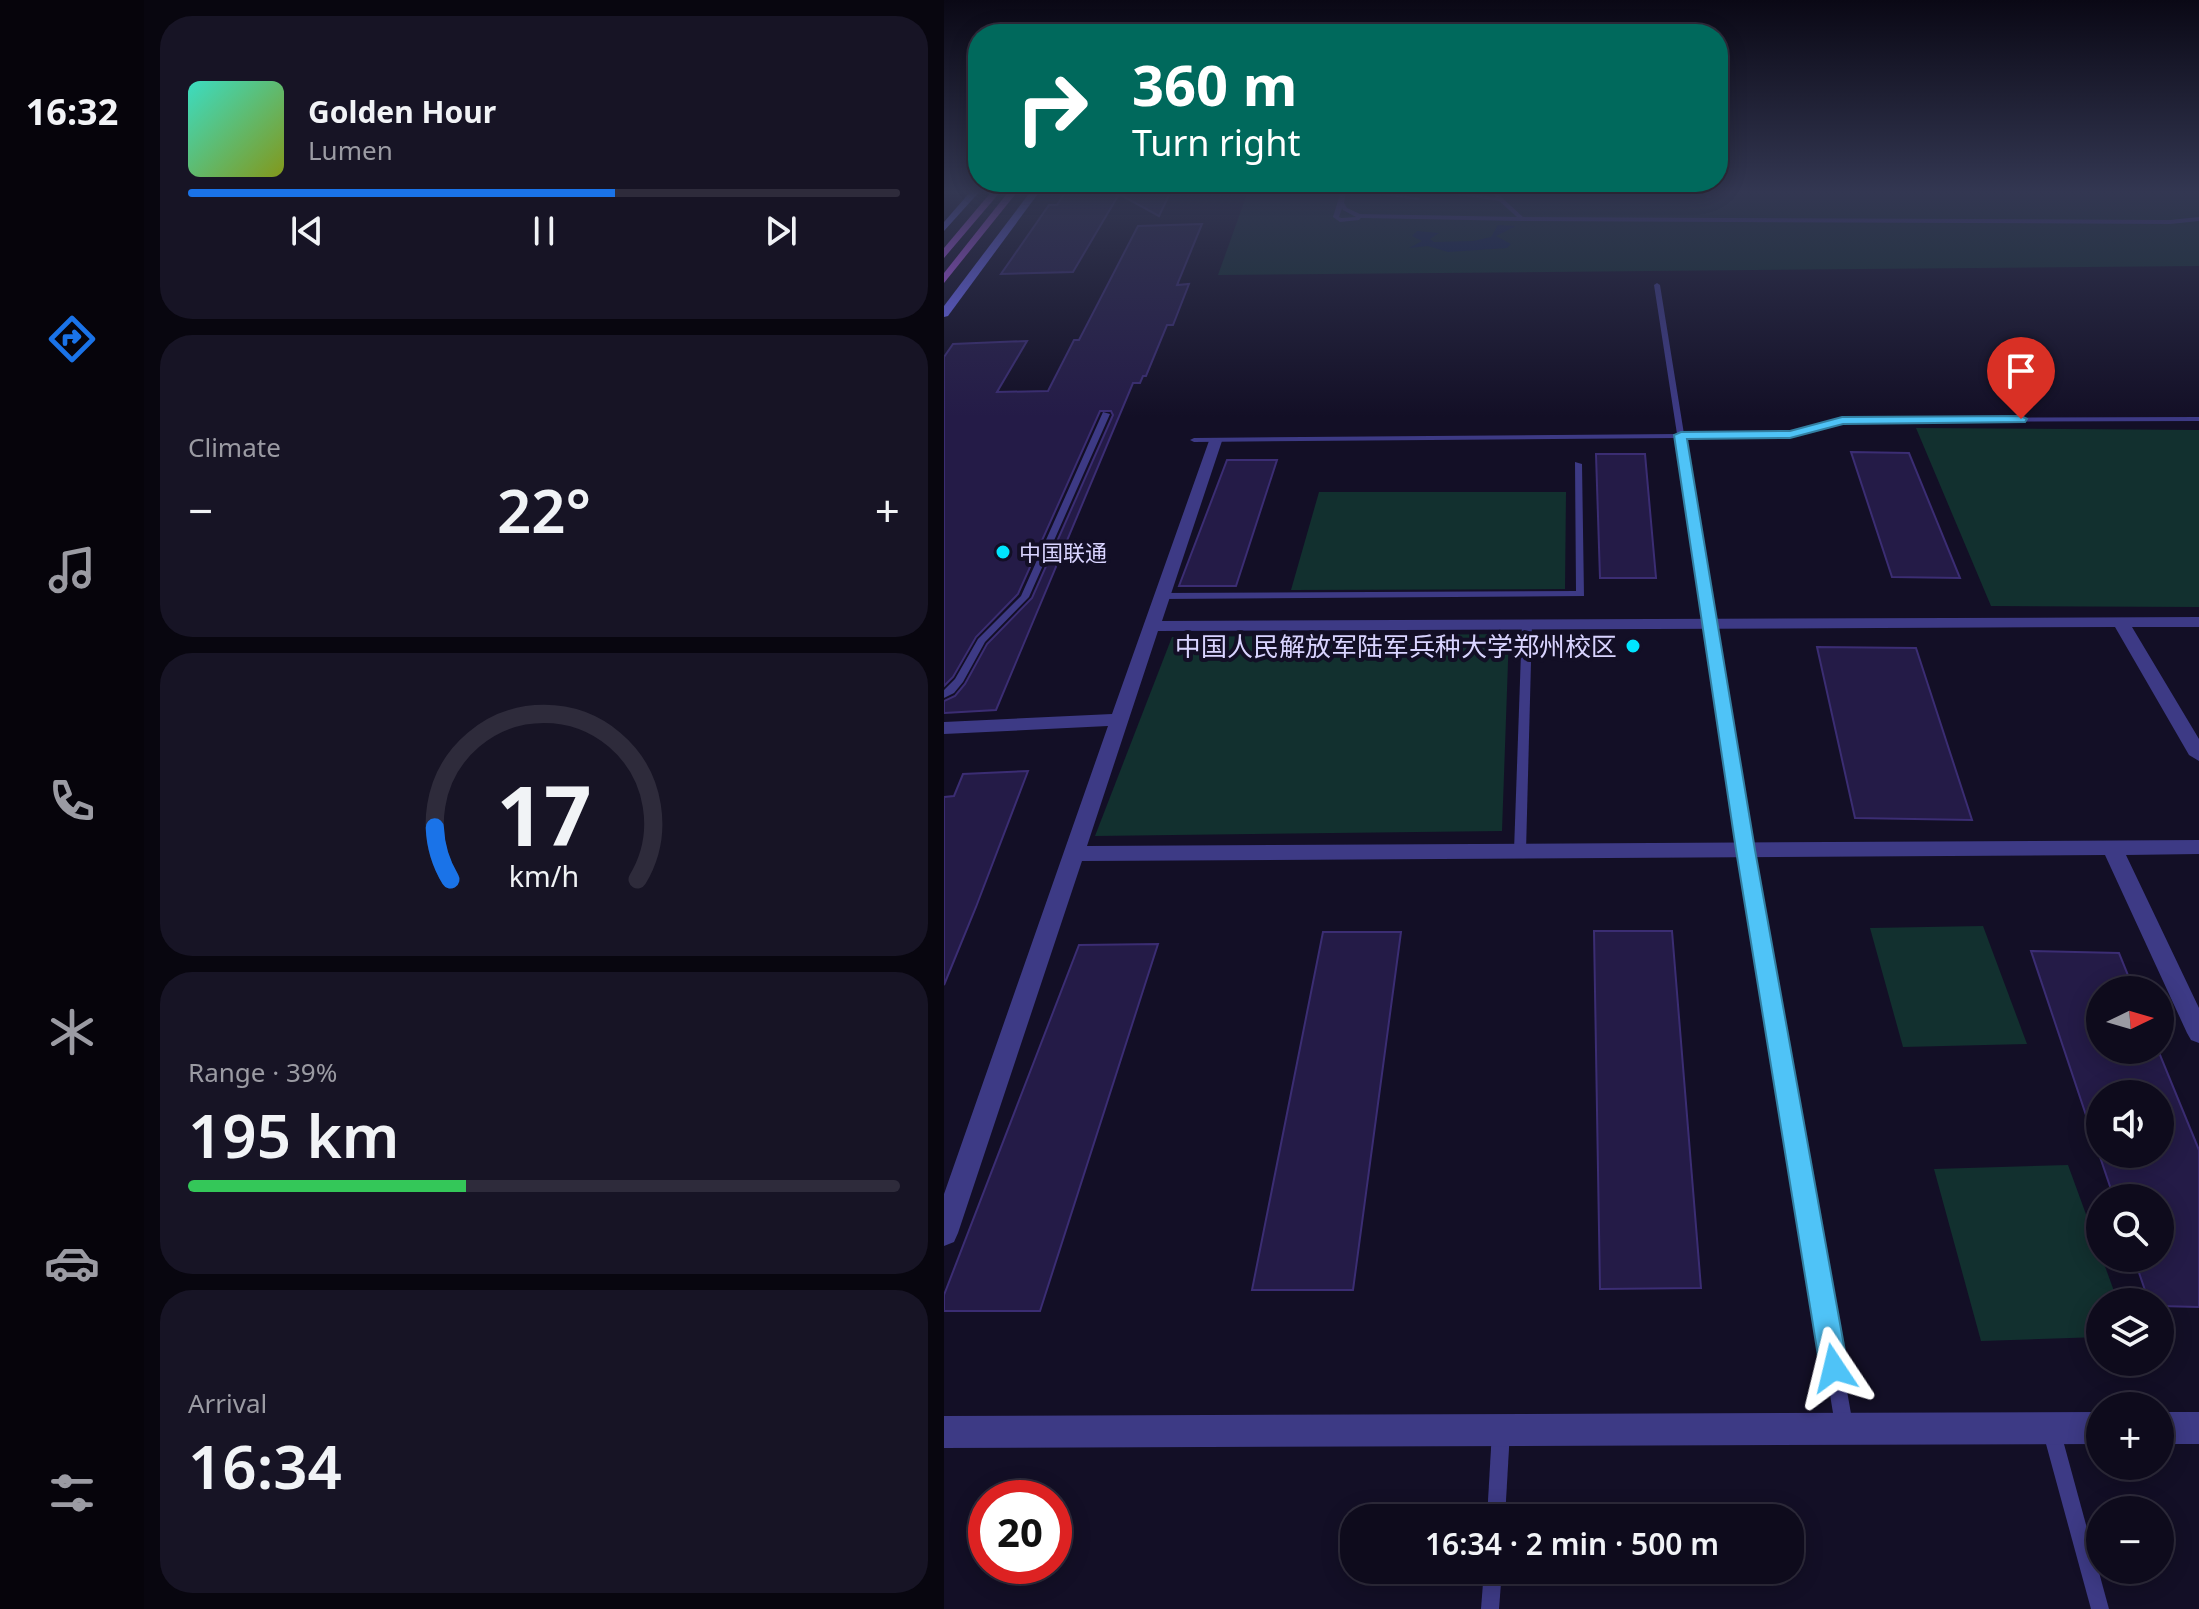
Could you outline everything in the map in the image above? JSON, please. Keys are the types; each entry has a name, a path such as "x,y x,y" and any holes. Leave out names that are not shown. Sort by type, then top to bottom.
{"street":[{"path":"944,314 980,266"},
{"path":"944,1233 1162,596 1204,441"},
{"path":"2120,622 2199,755"},
{"path":"1151,626 2199,622"},
{"path":"944,728 1119,720"},
{"path":"1074,854 2199,847"},
{"path":"2112,848 2199,1033"},
{"path":"944,1432 2086,1428"},
{"path":"2174,1428 2199,1428"}],"lane":[{"path":"1657,285 1746,850 1844,1429"},
{"path":"944,695 958,687 985,635 1012,614 1025,597 1106,414"},
{"path":"1204,441 1790,435 1842,420 2199,419"},
{"path":"1162,596 1581,594 1578,464"},
{"path":"1520,851 1527,624"},
{"path":"2051,1428 2100,1609"},
{"path":"1497,1504 1501,1430"},
{"path":"1490,1609 1492,1584"}],"green space":[{"path":"1221,266 2190,266 1218,275"},
{"path":"1916,428 2199,430 2199,607 1991,606"},
{"path":"1319,492 1566,492 1565,589 1291,590"},
{"path":"1509,634 1502,831 1095,836 1172,637"},
{"path":"1983,926 2027,1044 1903,1047 1870,928"},
{"path":"2068,1165 2086,1214 2086,1272 2107,1272 2113,1288 2086,1288 2086,1337 1981,1341 1934,1169"}],"building":[{"path":"1007,266 1076,266 1073,272 1001,274"},
{"name":"中国联通","path":"1117,266 1185,266 1177,285 1189,284 1173,325 1167,325 1146,376 1140,383 1133,383 996,710 944,713 944,701 955,696 965,684 987,644 1032,598 1113,415 1111,411 1100,411 1018,594 976,637 953,677 944,686 944,357 953,344 1027,341 997,392 1048,391 1074,340 1079,340"},
{"path":"1851,452 1909,453 1960,578 1892,577"},
{"path":"1596,454 1645,454 1656,578 1600,578"},
{"path":"1227,460 1277,460 1236,586 1179,586"},
{"path":"1817,647 1916,648 1972,820 1855,818"},
{"path":"1028,771 944,985 944,797 954,796 963,774"},
{"path":"1594,931 1672,931 1701,1288 1600,1289"},
{"path":"1323,932 1401,932 1353,1290 1252,1290"},
{"path":"1158,944 1040,1311 944,1311 944,1295 1079,945"},
{"path":"2031,951 2119,953 2128,976 2086,976 2086,1064 2164,1064 2170,1080 2086,1080 2086,1115"},
{"path":"2174,1089 2199,1150 2199,1307 2174,1306 2174,1288 2144,1288 2139,1272 2174,1272 2174,1184 2109,1184 2104,1168 2174,1168"}],"place":[{"name":"中国联通","path":"1003,552"},
{"name":"中国人民解放军陆军兵种大学郑州校区","path":"1633,646"}],"route":[{"path":"1834,1368 1746,850 1681,435 1790,435 1842,420 2021,419"}]}
